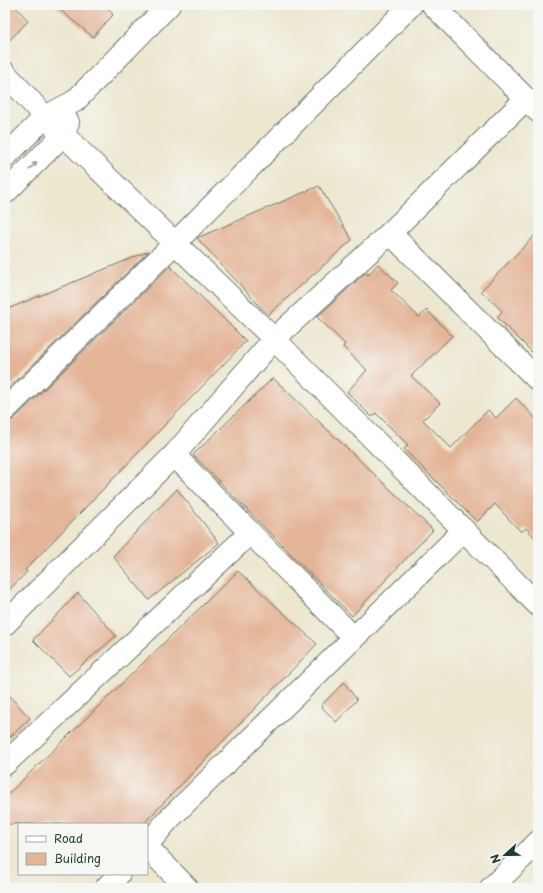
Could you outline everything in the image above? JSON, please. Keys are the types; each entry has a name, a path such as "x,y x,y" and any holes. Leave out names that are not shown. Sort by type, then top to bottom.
{"street":[{"path":"5,157 45,117 75,101 169,5"},
{"path":"5,410 175,243 411,5"},
{"path":"5,624 174,455 274,339 532,105 433,5"},
{"path":"5,72 45,117 274,339 538,605"},
{"path":"5,193 64,134 75,101"},
{"path":"390,233 538,380"},
{"path":"174,455 353,637"},
{"path":"148,845 168,820 353,637 464,530"},
{"path":"5,764 250,533"},
{"path":"491,888 538,842"},
{"path":"148,847 187,888"},
{"path":"106,888 118,875"}],"building":[{"path":"5,5 14,5 28,21 5,45"},
{"path":"54,5 106,5 113,15 93,37"},
{"path":"319,186 352,240 268,315 197,238"},
{"path":"538,232 538,358 497,317 502,311 481,291"},
{"path":"149,251 5,392 5,310"},
{"path":"378,264 398,283 391,290 419,317 427,310 452,336 411,376 440,403 423,420 451,448 488,410 496,418 516,398 538,421 538,541 526,528 521,532 495,504 477,522 404,449 408,445 376,413 372,417 347,392 367,370 343,347 345,344 317,317 365,273 368,275"},
{"path":"170,266 246,341 25,570 27,572 5,594 5,422 14,419"},
{"path":"273,378 433,530 352,616 193,455"},
{"path":"177,489 219,543 149,600 113,556"},
{"path":"238,571 317,644 144,823 5,824 5,797"},
{"path":"78,593 116,636 69,676 33,640"},
{"path":"344,682 357,700 336,722 321,706"},
{"path":"5,691 30,718 5,742"}]}
